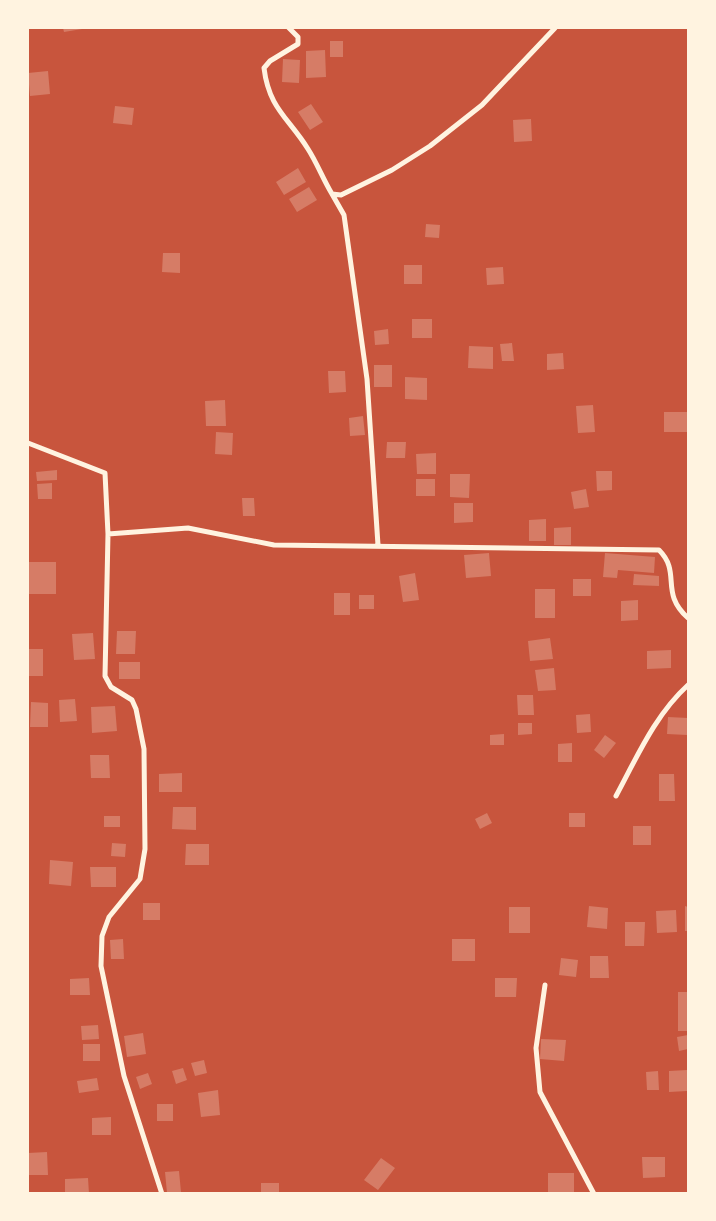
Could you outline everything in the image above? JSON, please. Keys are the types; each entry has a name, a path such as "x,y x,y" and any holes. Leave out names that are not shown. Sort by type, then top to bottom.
{"street":[{"path":"289,28 298,37 298,44 270,61 264,68 268,92 290,127 307,148 344,216 367,379 378,545"},
{"path":"332,194 341,195 392,170 430,146 482,105 555,28"},
{"path":"28,443 105,473 108,534 105,676 111,687 132,700 136,709 144,749 145,849 140,879 109,917 102,936 100,966 124,1076 162,1194"},
{"path":"108,534 188,528 274,545 659,550 666,558 669,566 671,595 677,608 688,618"},
{"path":"616,796 658,720 671,701 688,685"},
{"path":"544,985 536,1048 540,1092 594,1194"}],"building":[{"path":"63,28 82,28 82,29 64,32"},
{"path":"330,41 343,41 343,57 330,57"},
{"path":"325,50 326,77 306,78 306,51"},
{"path":"283,59 300,60 299,83 282,82"},
{"path":"48,71 50,94 30,96 28,73"},
{"path":"311,104 323,122 310,130 298,112"},
{"path":"115,106 134,108 132,125 113,123"},
{"path":"531,119 532,141 514,142 513,120"},
{"path":"298,168 306,182 284,195 276,182"},
{"path":"309,187 317,200 297,212 289,199"},
{"path":"426,224 440,225 439,238 425,237"},
{"path":"163,253 180,253 180,273 162,272"},
{"path":"404,265 422,265 422,284 404,284"},
{"path":"503,267 504,284 487,285 486,268"},
{"path":"412,319 432,319 432,338 412,338"},
{"path":"388,329 389,344 375,345 374,331"},
{"path":"512,343 514,361 502,361 500,344"},
{"path":"469,346 493,347 493,369 468,368"},
{"path":"563,353 564,369 547,370 547,354"},
{"path":"374,365 392,365 392,387 374,387"},
{"path":"328,371 345,371 346,392 329,393"},
{"path":"405,377 427,378 427,400 405,399"},
{"path":"225,400 226,426 206,426 205,401"},
{"path":"593,405 595,432 578,433 576,406"},
{"path":"664,412 687,412 687,432 664,432"},
{"path":"363,416 365,435 350,436 349,418"},
{"path":"216,432 233,433 232,455 215,454"},
{"path":"387,442 406,442 405,458 386,458"},
{"path":"436,453 436,474 417,474 416,454"},
{"path":"57,470 57,480 37,481 36,472"},
{"path":"596,471 612,471 612,490 597,491"},
{"path":"450,474 470,474 469,498 450,497"},
{"path":"416,479 435,479 435,496 416,496"},
{"path":"52,483 52,499 38,499 37,484"},
{"path":"586,489 589,507 574,509 571,492"},
{"path":"242,498 254,498 255,516 243,516"},
{"path":"454,503 473,503 473,522 454,523"},
{"path":"546,519 546,541 529,541 529,520"},
{"path":"571,527 571,545 554,545 554,528"},
{"path":"489,553 491,576 466,578 464,555"},
{"path":"605,553 655,557 654,573 618,570 617,578 603,577"},
{"path":"29,562 56,562 56,594 29,594"},
{"path":"415,573 419,600 403,602 399,576"},
{"path":"634,574 659,576 659,586 633,585"},
{"path":"573,579 591,579 591,596 573,596"},
{"path":"535,589 555,589 555,618 535,618"},
{"path":"334,593 350,593 350,615 334,615"},
{"path":"359,595 374,595 374,609 359,609"},
{"path":"638,600 638,620 621,621 621,601"},
{"path":"117,631 136,631 135,654 116,654"},
{"path":"93,633 95,659 74,660 72,634"},
{"path":"550,638 553,659 530,661 528,641"},
{"path":"28,649 43,649 43,676 28,676"},
{"path":"671,650 671,668 647,669 647,651"},
{"path":"119,662 140,662 140,679 119,679"},
{"path":"554,668 556,690 538,691 535,670"},
{"path":"517,695 533,695 534,715 518,715"},
{"path":"75,699 77,721 60,722 59,700"},
{"path":"31,702 48,703 48,727 30,727"},
{"path":"115,706 117,731 92,733 91,707"},
{"path":"590,714 591,732 577,733 576,715"},
{"path":"668,717 688,718 687,735 667,734"},
{"path":"518,723 532,723 532,734 518,735"},
{"path":"504,734 504,745 490,745 490,735"},
{"path":"605,735 616,743 604,758 594,750"},
{"path":"572,743 572,762 558,762 558,744"},
{"path":"90,755 109,755 110,778 91,778"},
{"path":"182,773 182,792 159,792 159,774"},
{"path":"659,774 674,774 675,801 659,801"},
{"path":"173,807 196,807 196,830 172,829"},
{"path":"487,813 492,823 480,829 475,819"},
{"path":"569,813 585,813 585,827 569,827"},
{"path":"104,816 120,816 120,827 104,827"},
{"path":"633,826 651,826 651,845 633,845"},
{"path":"112,843 126,844 125,857 111,856"},
{"path":"186,844 209,844 209,865 185,865"},
{"path":"50,860 73,862 71,886 49,884"},
{"path":"90,867 116,867 116,887 91,887"},
{"path":"143,903 160,903 160,920 143,920"},
{"path":"589,906 608,908 607,929 587,927"},
{"path":"685,906 688,907 688,931 685,931"},
{"path":"509,907 530,907 530,933 509,933"},
{"path":"676,910 677,932 657,933 656,911"},
{"path":"625,922 645,922 644,946 625,946"},
{"path":"123,939 124,959 111,959 110,940"},
{"path":"452,939 475,939 475,961 452,961"},
{"path":"590,956 608,956 609,978 590,978"},
{"path":"561,958 578,960 576,977 559,975"},
{"path":"89,978 90,995 70,995 70,979"},
{"path":"495,978 517,978 516,997 495,997"},
{"path":"678,992 688,992 688,1031 678,1031"},
{"path":"98,1025 99,1039 82,1040 81,1026"},
{"path":"143,1033 146,1054 127,1057 124,1036"},
{"path":"688,1035 688,1049 679,1051 677,1037"},
{"path":"541,1039 566,1040 564,1061 540,1059"},
{"path":"83,1044 100,1044 100,1061 83,1061"},
{"path":"204,1060 207,1073 195,1076 191,1063"},
{"path":"183,1068 187,1080 176,1084 172,1071"},
{"path":"687,1070 687,1091 669,1092 669,1071"},
{"path":"658,1071 659,1090 647,1090 646,1072"},
{"path":"148,1073 152,1084 140,1089 136,1077"},
{"path":"97,1078 99,1090 79,1093 77,1081"},
{"path":"218,1090 220,1115 201,1117 198,1093"},
{"path":"157,1104 173,1104 173,1121 157,1121"},
{"path":"111,1117 111,1135 92,1135 92,1118"},
{"path":"47,1152 48,1175 28,1175 28,1153"},
{"path":"642,1157 665,1157 665,1177 643,1178"},
{"path":"381,1158 395,1168 378,1190 364,1180"},
{"path":"179,1171 181,1192 167,1193 165,1172"},
{"path":"548,1173 574,1173 574,1194 548,1194"},
{"path":"88,1178 89,1194 65,1194 65,1179"},
{"path":"261,1183 279,1183 279,1194 261,1194"}]}
